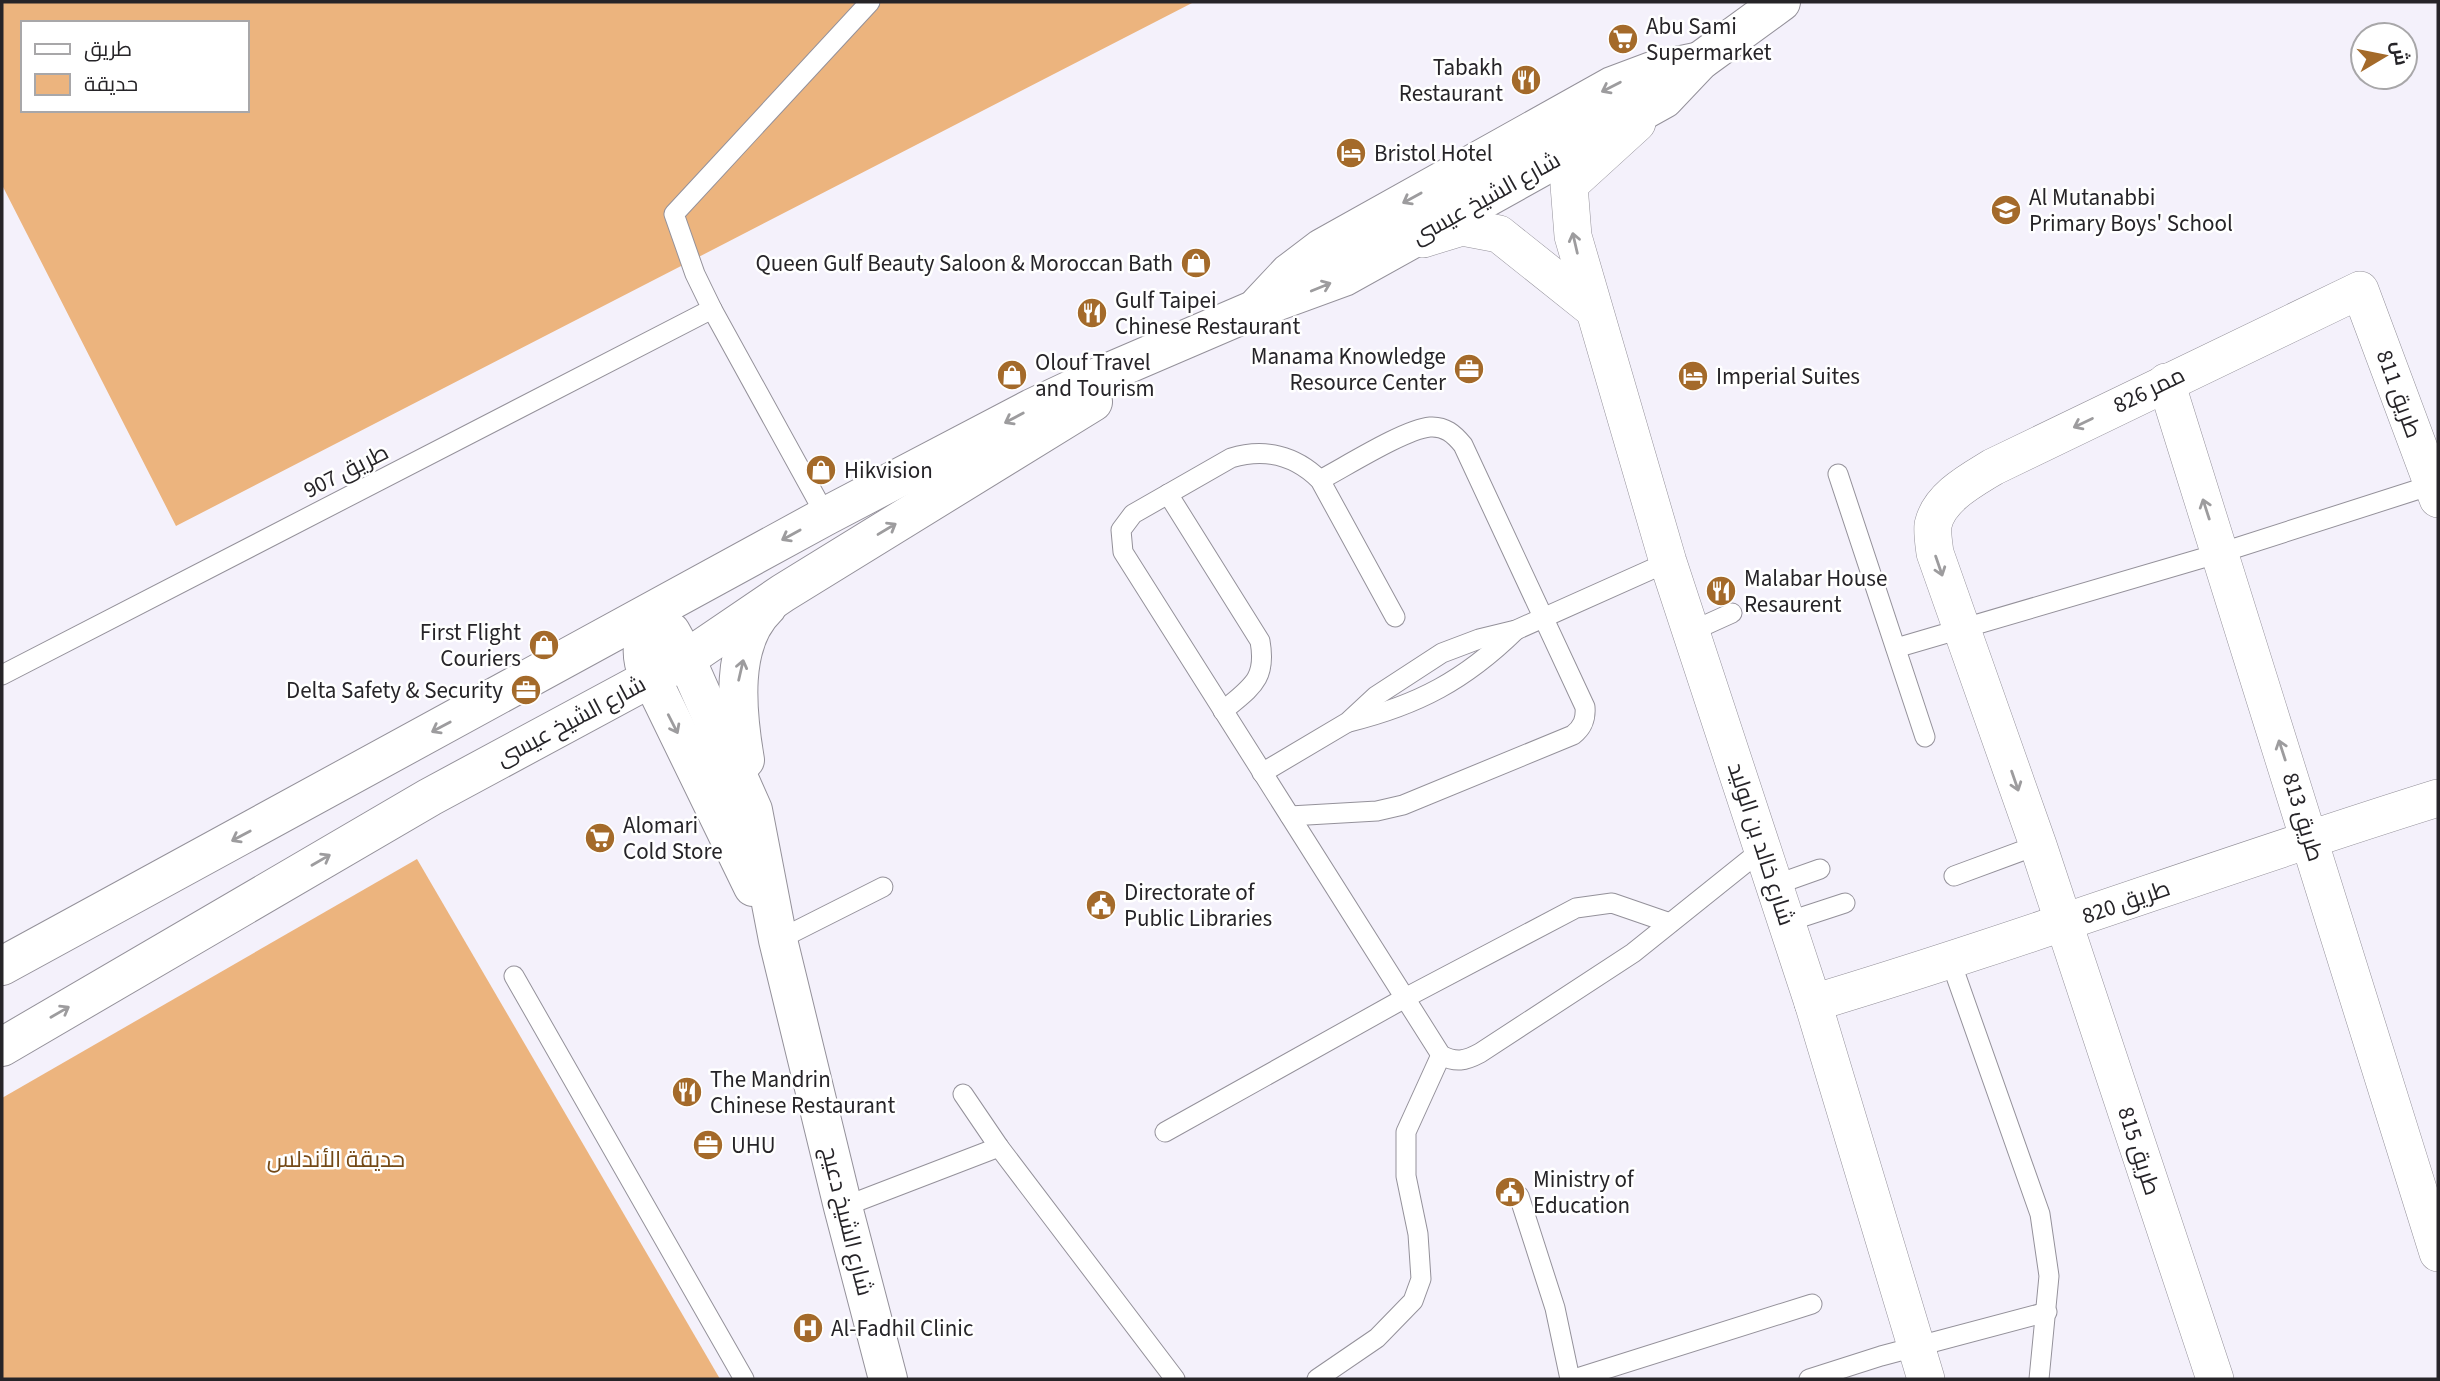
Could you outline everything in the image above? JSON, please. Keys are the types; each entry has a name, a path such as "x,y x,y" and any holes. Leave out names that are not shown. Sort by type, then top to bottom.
{"street":[{"name":"شارع الشيخ عيسى","path":"2,966 648,618 826,516 1075,386 1256,309 1325,285 1395,249 1664,99 1700,61 1781,2"},
{"name":"شارع الشيخ عيسى","path":"1256,309 1289,273 1322,248 1612,86 1652,71 1700,61"},
{"name":"شارع خالد بن الوليد","path":"1664,99 1569,185 1573,236 1668,562 1764,848 1922,1364"},
{"path":"1395,249 1462,227 1499,234 1593,309"},
{"name":"ممر 826","path":"1961,627 1935,553 1933,524 1945,502 1966,484 1993,467 2360,289"},
{"name":"طريق 811","path":"2360,289 2437,489"},
{"name":"شارع الشيخ عيسى","path":"2,1047 430,797 686,659 783,593 1086,407 1101,396 1120,369"},
{"name":"طريق 813","path":"2166,382 2310,838 2429,1188 2438,1253"},
{"path":"753,810 738,716 738,683 749,635 762,612 783,593"},
{"name":"شارع الشيخ دعيج","path":"778,940 650,679 641,648 648,618 671,632 686,659 753,810 778,940 842,1208 888,1379"},
{"path":"1961,627 2064,923"},
{"name":"طريق 820","path":"1813,1003 1951,962 2310,838 2438,798"},
{"name":"طريق 815","path":"2064,923 2215,1379"}],"lane":[{"path":"826,516 712,309 674,214 870,2"},
{"name":"طريق 907","path":"2,675 712,309"},
{"path":"1290,816 1377,811 1403,805 1580,730 1585,706 1462,445 1444,429 1420,429 1320,480"},
{"path":"1395,617 1320,480 1294,460 1279,455 1247,454 1216,466 1126,521 1121,530 1123,552 1441,1055 1454,1061 1468,1060 1480,1053 1633,953 1764,848"},
{"path":"1838,474 1925,737"},
{"path":"1896,648 2437,489"},
{"path":"1168,494 1260,641 1263,662 1256,683 1223,711"},
{"path":"1262,772 1348,722 1387,688 1442,653 1479,639 1516,630 1668,562"},
{"path":"1690,632 1732,613"},
{"path":"1348,722 1422,699 1457,680 1488,657 1516,630"},
{"path":"1955,876 2038,845"},
{"path":"1774,885 1821,869"},
{"path":"778,940 883,887"},
{"path":"1165,1132 1405,998 1576,908 1612,903 1670,923"},
{"path":"1787,922 1845,903"},
{"path":"1951,962 2040,1214 2049,1276 2047,1312 2040,1346 2039,1379"},
{"path":"514,976 744,1379"},
{"path":"1317,1379 1377,1338 1413,1301 1422,1279 1418,1234 1406,1176 1406,1132 1441,1055"},
{"path":"963,1094 999,1147 1175,1379"},
{"path":"842,1208 999,1147"},
{"path":"1519,1196 1555,1308 1572,1379 1812,1304"},
{"path":"1809,1379 1881,1356 1922,1364 2047,1312"}],"green space":[{"path":"2,2 1194,2 176,526 2,185"},
{"name":"حديقة الأندلس","path":"417,859 720,1379 2,1379 2,1098"}],"place":[{"name":"Abu Sami Supermarket","path":"1623,39"},
{"name":"Tabakh Restaurant","path":"1526,80"},
{"name":"Bristol Hotel","path":"1351,153"},
{"name":"Al Mutanabbi Primary Boys' School","path":"2006,210"},
{"name":"Queen Gulf Beauty Saloon & Moroccan Bath","path":"1196,263"},
{"name":"Gulf Taipei Chinese Restaurant","path":"1092,313"},
{"name":"Manama Knowledge Resource Center","path":"1469,369"},
{"name":"Olouf Travel and Tourism","path":"1012,375"},
{"name":"Imperial Suites","path":"1693,376"},
{"name":"Hikvision","path":"821,470"},
{"name":"Malabar House Resaurent","path":"1721,591"},
{"name":"First Flight Couriers","path":"544,645"},
{"name":"Delta Safety & Security","path":"526,690"},
{"name":"Alomari Cold Store","path":"600,838"},
{"name":"Directorate of Public Libraries","path":"1101,905"},
{"name":"The Mandrin Chinese Restaurant","path":"687,1092"},
{"name":"UHU","path":"708,1145"},
{"name":"Ministry of Education","path":"1510,1192"},
{"name":"Al-Fadhil Clinic","path":"808,1328"}]}
